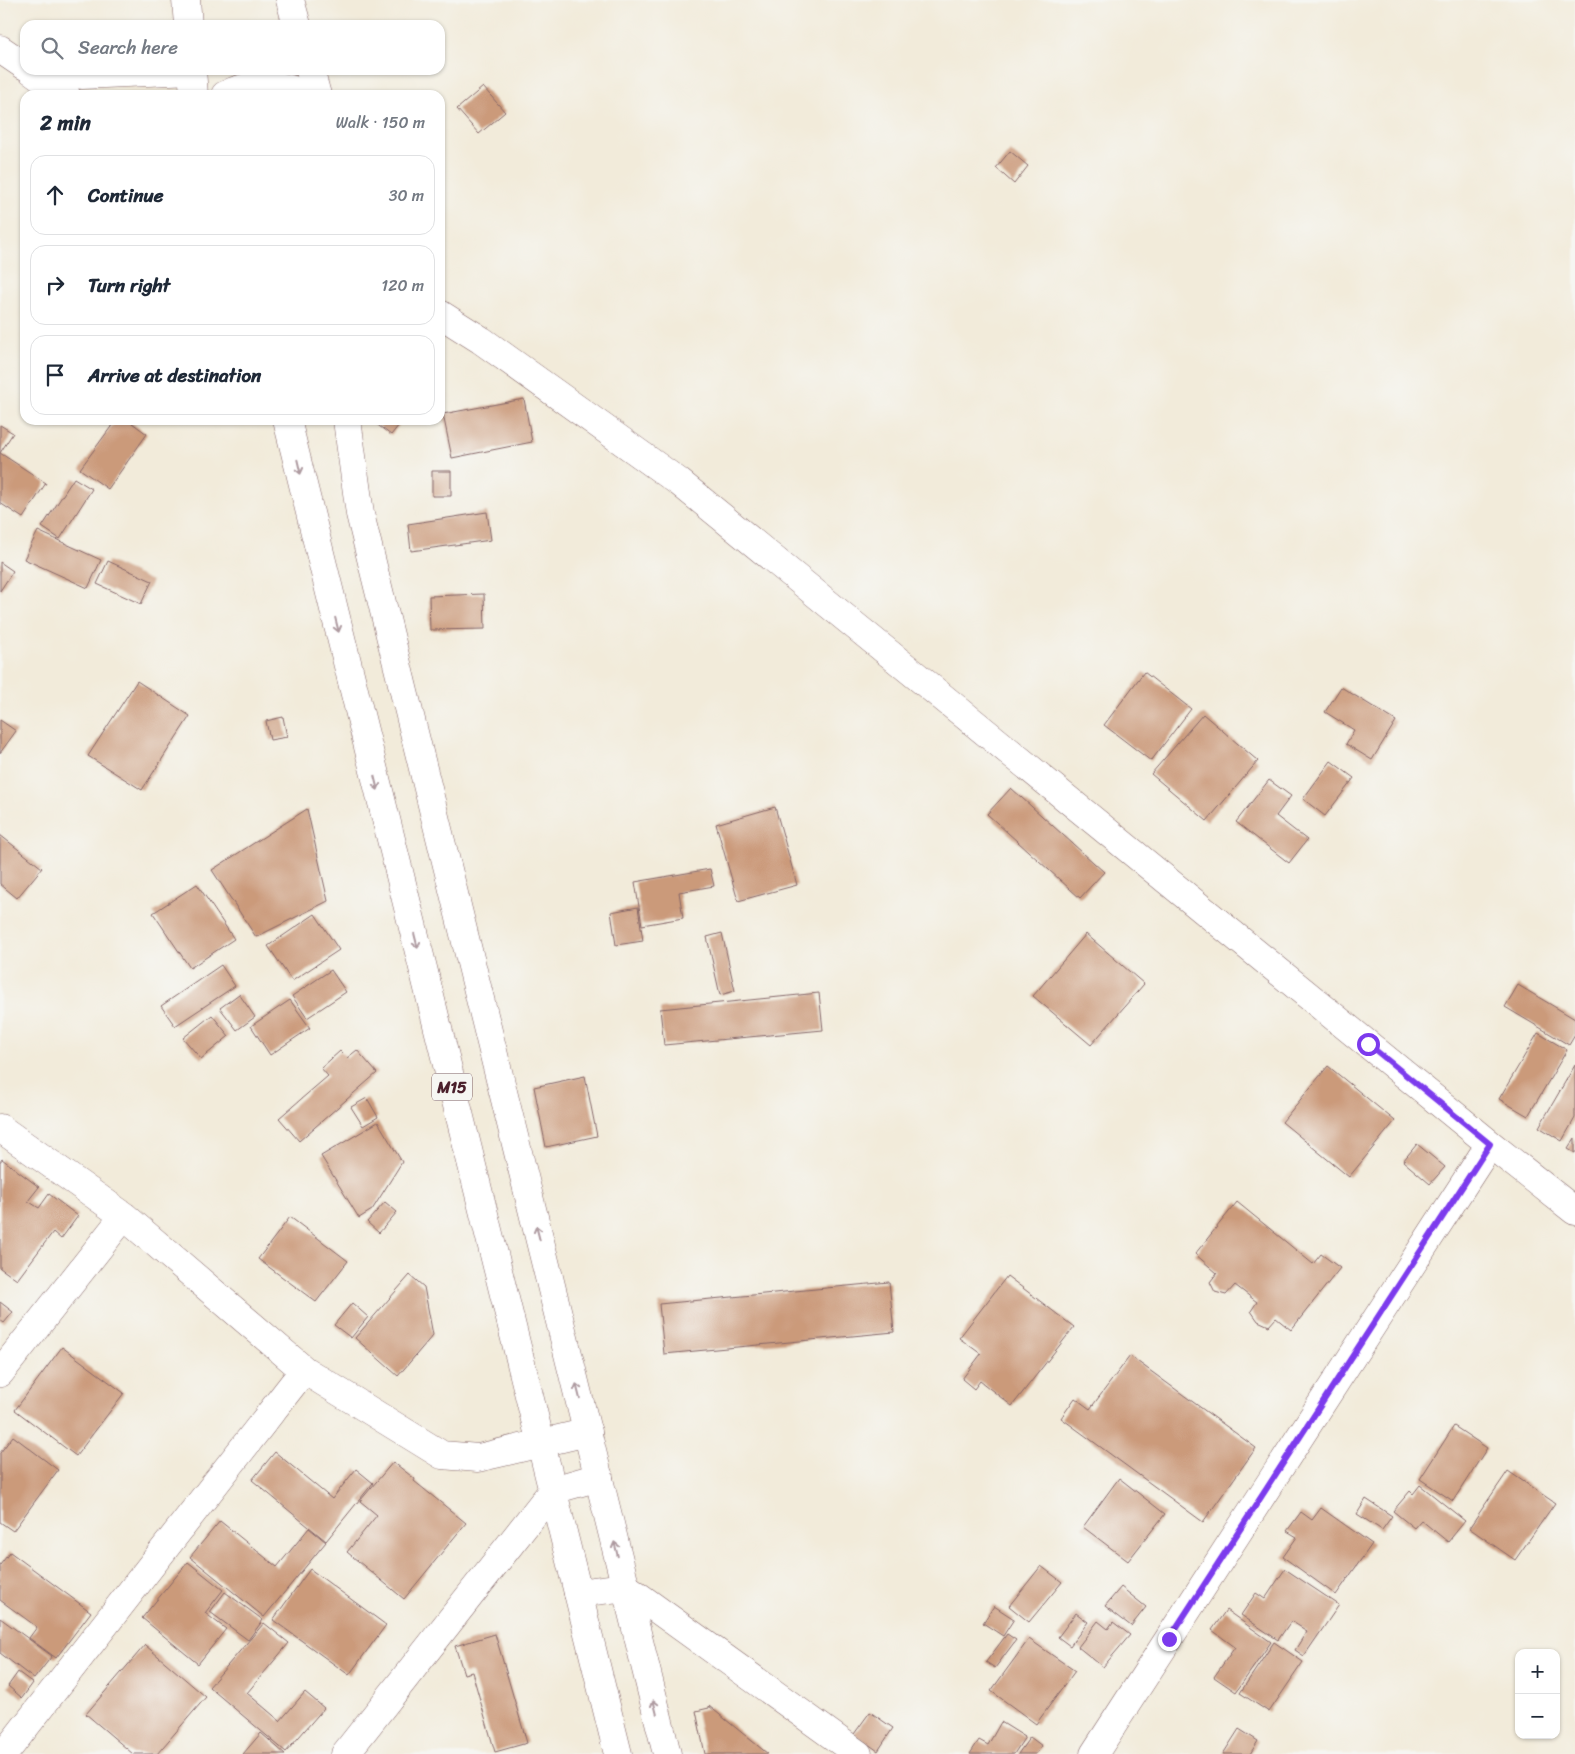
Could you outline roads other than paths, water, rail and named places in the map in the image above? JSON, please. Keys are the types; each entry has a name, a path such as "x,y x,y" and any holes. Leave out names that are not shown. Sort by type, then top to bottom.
{"main road":[{"path":"186,0 188,20"},
{"path":"290,0 296,20"},
{"path":"0,47 20,53"},
{"path":"0,47 20,62"},
{"path":"37,75 59,90"},
{"path":"192,75 194,90"},
{"path":"311,75 316,90"},
{"path":"234,90 264,84 296,90"},
{"path":"445,317 481,340 679,482 1490,1144 1575,1211"},
{"name":"M15","path":"288,425 618,1754"},
{"name":"M15","path":"349,425 360,514 667,1754"},
{"path":"0,1128 124,1216 304,1370 442,1455 478,1458 588,1432"},
{"path":"1094,1754 1490,1144"},
{"path":"0,1373 124,1216"},
{"path":"3,1751 304,1370"},
{"path":"345,1754 553,1490 599,1477"},
{"path":"578,1593 626,1587 858,1754"}]}
